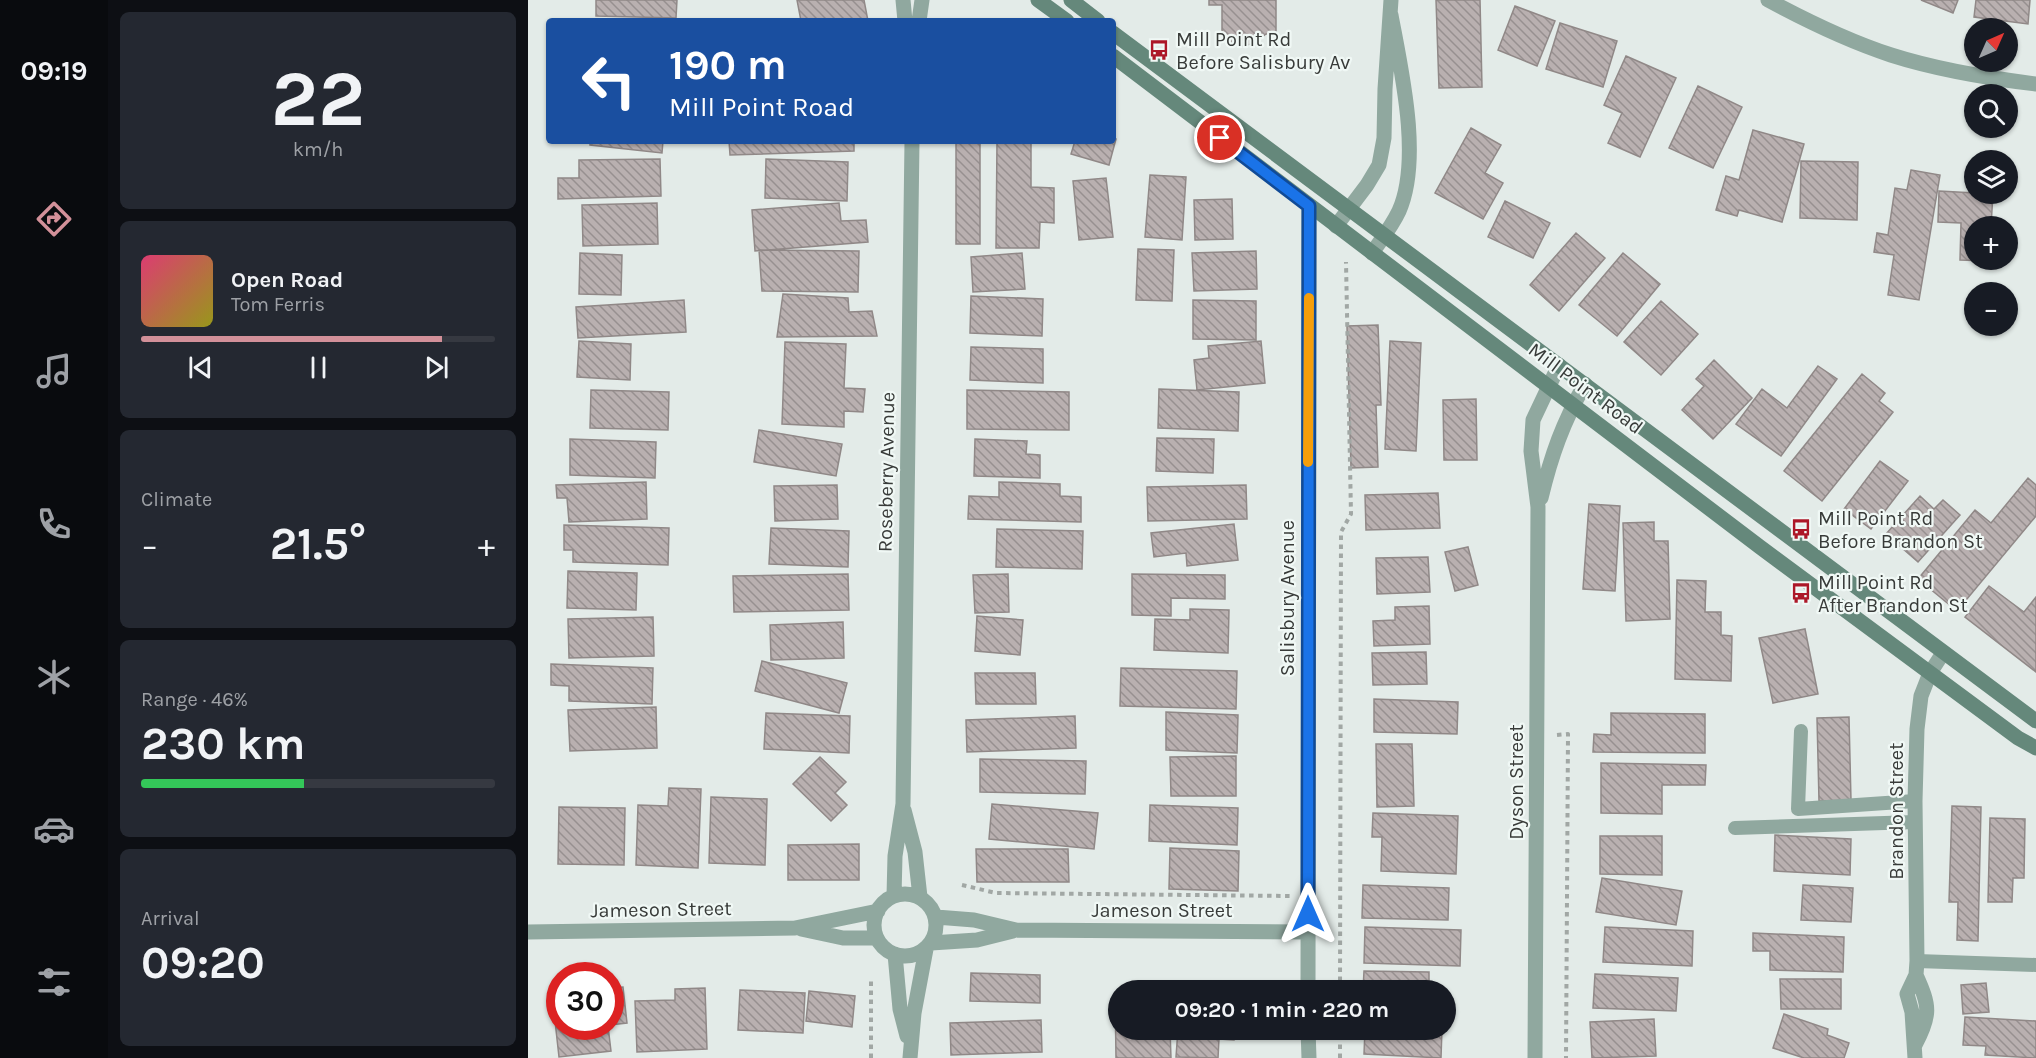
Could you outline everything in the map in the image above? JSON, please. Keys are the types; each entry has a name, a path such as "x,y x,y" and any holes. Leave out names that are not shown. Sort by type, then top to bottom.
{"main road":[{"path":"1038,0 1063,18"},
{"path":"1071,0 1094,18"},
{"name":"Mill Point Road","path":"1116,35 2036,721"},
{"name":"Mill Point Road","path":"1116,58 1760,548 2018,738 2036,748"}],"street":[{"path":"903,0 905,18"},
{"path":"919,18 922,0"},
{"path":"1768,0 1839,35 1890,55 1976,75 2036,84"},
{"path":"1336,226 1379,165 1384,138 1391,8"},
{"path":"1372,253 1399,210 1407,183 1409,140 1404,83 1391,8"},
{"name":"Roseberry Avenue","path":"894,896 895,856 903,804 912,144"},
{"name":"Salisbury Avenue","path":"1308,980 1309,206"},
{"name":"Dyson Street","path":"1535,1058 1538,507 1532,451 1533,420 1559,365"},
{"name":"Dyson Street","path":"1538,507 1563,425 1585,384"},
{"name":"Brandon Street","path":"1915,1051 1907,994 1916,968 1917,729 1921,696 1930,673 1943,653"},
{"name":"Roseberry Avenue","path":"903,804 915,852 920,897"},
{"path":"910,1051 928,946 937,926 936,917 927,902 912,894 888,899 878,910 874,929 877,938 888,951 906,956 916,954 928,946"},
{"name":"Jameson Street","path":"528,932 795,928 878,910"},
{"name":"Jameson Street","path":"936,917 974,920 1016,930 1308,932"},
{"name":"Jameson Street","path":"795,928 843,938 877,938"},
{"name":"Jameson Street","path":"928,946 977,939 1016,930"},
{"path":"895,954 900,1009 910,1051"},
{"path":"1308,1040 1309,1058"}],"lane":[{"path":"1801,731 1798,809 1915,801"},
{"path":"1735,828 1915,822"},
{"path":"1916,968 2036,965"}],"path":[{"path":"1340,980 1341,532 1351,514 1346,262"},
{"path":"1537,735 1568,734 1566,1058"},
{"path":"962,885 996,893 1340,896"},
{"path":"871,980 871,1058"},
{"path":"1340,1040 1340,1058"}],"building":[{"path":"596,0 677,0 676,18 596,16"},
{"path":"797,0 864,0 867,18 800,18"},
{"path":"1209,0 1276,0 1276,34 1266,34 1254,43 1244,46 1234,44 1222,36 1222,5 1209,5"},
{"path":"1436,0 1480,0 1482,87 1439,88"},
{"path":"1921,0 1958,0 1953,13"},
{"path":"1976,0 2030,0 2028,24 2018,23 2018,18 1974,17"},
{"path":"1515,6 1555,21 1537,66 1498,50"},
{"path":"1560,23 1617,41 1603,87 1546,69"},
{"path":"1626,56 1676,78 1640,157 1608,143 1622,113 1604,105"},
{"path":"1698,86 1742,107 1713,168 1669,148"},
{"path":"1471,128 1501,145 1485,173 1503,183 1483,219 1435,193"},
{"path":"1753,130 1804,144 1782,222 1739,210 1737,216 1716,210 1726,176 1739,180"},
{"path":"590,144 663,144 662,153"},
{"path":"729,144 854,144 854,151 730,155"},
{"path":"956,144 980,144 980,244 956,244"},
{"path":"997,144 1031,144 1031,187 1054,188 1054,223 1040,222 1039,248 996,248"},
{"path":"1074,144 1115,144 1109,165 1071,154"},
{"path":"660,159 661,196 558,199 558,178 579,178 579,160"},
{"path":"766,159 848,162 847,201 765,198"},
{"path":"1801,161 1858,162 1857,220 1800,218"},
{"path":"1911,170 1940,175 1919,300 1888,295 1894,255 1874,252 1877,233 1888,235 1895,188 1907,190"},
{"path":"1150,175 1186,177 1182,240 1145,237"},
{"path":"1106,178 1113,237 1079,240 1073,181"},
{"path":"1939,191 1964,192 1964,204 1992,204 1992,216 1964,216 1964,260 1960,260 1961,223 1938,222"},
{"path":"1232,199 1233,239 1195,240 1194,200"},
{"path":"1505,201 1550,223 1533,258 1488,237"},
{"path":"657,203 658,244 583,246 582,205"},
{"path":"839,203 841,221 866,220 868,242 755,251 752,210"},
{"path":"1576,233 1605,258 1559,311 1530,285"},
{"path":"1138,249 1174,250 1172,301 1136,300"},
{"path":"759,250 859,251 858,292 762,291"},
{"path":"1256,251 1257,289 1194,291 1192,253"},
{"path":"580,253 622,255 621,295 579,294"},
{"path":"1022,253 1025,289 973,292 971,257"},
{"path":"1623,253 1660,284 1617,336 1579,305"},
{"path":"783,294 848,298 849,312 872,311 877,336 777,337"},
{"path":"971,296 1043,299 1042,336 970,333"},
{"path":"684,300 686,332 578,338 576,307"},
{"path":"1193,300 1256,301 1256,340 1193,339"},
{"path":"1661,301 1698,334 1661,375 1624,342"},
{"path":"1378,325 1381,405 1376,405 1378,467 1351,468 1347,326"},
{"path":"579,341 631,344 630,380 577,377"},
{"path":"1261,341 1265,383 1197,390 1194,360 1209,358 1208,346"},
{"path":"1390,341 1421,343 1416,451 1385,449"},
{"path":"785,342 846,344 844,388 865,389 863,412 844,411 844,427 782,424"},
{"path":"971,347 1043,349 1043,383 970,380"},
{"path":"1714,360 1752,398 1713,439 1682,410 1704,386 1696,379"},
{"path":"1818,366 1837,379 1781,456 1736,424 1762,389 1787,408"},
{"path":"1862,374 1885,393 1879,401 1893,412 1822,501 1784,471"},
{"path":"1159,389 1239,392 1238,431 1158,428"},
{"path":"591,390 669,392 668,430 590,428"},
{"path":"967,390 1069,392 1069,430 967,429"},
{"path":"1476,399 1477,460 1444,460 1443,400"},
{"path":"759,430 842,444 836,476 754,462"},
{"path":"1157,438 1214,439 1213,473 1156,471"},
{"path":"570,439 656,442 655,478 570,475"},
{"path":"975,439 1027,441 1026,454 1040,455 1040,478 974,476"},
{"path":"1880,461 1908,481 1871,529 1844,509"},
{"path":"2028,478 2036,485 2036,516 1957,611 1918,579 1975,510 1991,523"},
{"path":"646,482 647,519 569,522 567,498 557,498 556,485"},
{"path":"999,482 1060,484 1060,496 1081,497 1081,522 968,519 969,496 999,497"},
{"path":"837,485 838,519 775,521 774,486"},
{"path":"1246,485 1247,519 1148,521 1147,487"},
{"path":"1438,493 1440,528 1366,530 1365,495"},
{"path":"1920,496 1934,509 1943,500 1960,515 1918,562 1886,534"},
{"path":"1589,504 1620,506 1615,591 1583,589"},
{"path":"1654,522 1654,541 1668,541 1670,619 1626,621 1623,523"},
{"path":"1234,524 1238,560 1187,566 1186,553 1154,557 1151,533"},
{"path":"564,525 669,528 668,565 573,562 573,550 564,550"},
{"path":"771,528 849,531 848,567 769,564"},
{"path":"997,529 1083,531 1082,569 996,567"},
{"path":"1468,547 1478,585 1455,591 1445,552"},
{"path":"1428,557 1430,592 1377,594 1376,558"},
{"path":"568,571 637,573 636,610 567,608"},
{"path":"848,574 849,610 734,612 733,576"},
{"path":"1008,574 1009,612 975,613 973,575"},
{"path":"1132,574 1225,575 1225,599 1171,598 1171,616 1132,615"},
{"path":"1677,580 1706,581 1705,612 1721,612 1721,635 1732,636 1731,681 1675,679"},
{"path":"1989,586 2024,612 2036,597 2036,672 1965,617"},
{"path":"1429,606 1430,644 1374,646 1373,621 1395,620 1395,607"},
{"path":"1190,609 1229,610 1228,653 1154,650 1155,619 1190,620"},
{"path":"977,616 1023,620 1020,655 975,651"},
{"path":"653,617 654,656 569,658 568,619"},
{"path":"843,622 844,658 771,660 770,625"},
{"path":"1805,629 1818,694 1773,703 1759,638"},
{"path":"1426,652 1427,684 1373,685 1372,653"},
{"path":"762,661 847,683 839,713 755,691"},
{"path":"551,664 653,668 652,704 569,701 569,686 551,685"},
{"path":"1121,668 1237,671 1236,709 1120,706"},
{"path":"975,673 1035,673 1036,704 976,704"},
{"path":"1374,699 1458,702 1457,734 1374,732"},
{"path":"656,707 657,748 570,751 568,710"},
{"path":"1166,712 1238,715 1237,753 1166,750"},
{"path":"766,713 850,716 849,753 764,749"},
{"path":"1611,713 1705,714 1705,753 1593,752 1594,734 1611,735"},
{"path":"1075,716 1076,748 967,752 966,720"},
{"path":"1849,717 1851,800 1819,801 1817,718"},
{"path":"1376,744 1412,744 1414,806 1377,807"},
{"path":"1236,756 1236,796 1171,796 1170,757"},
{"path":"820,757 846,782 835,793 847,805 831,821 793,784"},
{"path":"980,759 1086,761 1085,794 980,792"},
{"path":"1601,763 1706,765 1705,785 1662,785 1662,814 1601,813"},
{"path":"669,788 701,789 698,868 636,865 638,805 668,806"},
{"path":"711,797 767,799 765,865 709,863"},
{"path":"992,804 1098,813 1094,849 989,839"},
{"path":"1150,805 1238,808 1237,845 1149,841"},
{"path":"1952,806 1981,807 1978,941 1957,940 1958,902 1949,902"},
{"path":"559,807 625,808 624,865 558,864"},
{"path":"1373,813 1458,816 1456,874 1381,871 1382,837 1372,837"},
{"path":"1990,818 2025,819 2024,878 2013,878 2012,902 1988,902"},
{"path":"1775,835 1851,839 1850,875 1774,871"},
{"path":"1600,836 1662,836 1662,875 1600,874"},
{"path":"859,844 859,880 788,880 788,845"},
{"path":"1170,848 1239,851 1238,891 1169,889"},
{"path":"976,849 1068,849 1069,882 977,882"},
{"path":"1602,878 1682,891 1676,925 1596,912"},
{"path":"1363,885 1449,888 1448,920 1362,918"},
{"path":"1803,885 1853,888 1851,922 1801,920"},
{"path":"1365,927 1461,930 1460,966 1364,963"},
{"path":"1605,927 1693,931 1692,966 1603,962"},
{"path":"1753,933 1844,937 1843,972 1770,970 1770,951 1753,951"},
{"path":"1364,971 1429,972 1429,980 1364,980"},
{"path":"971,973 1040,975 1040,1003 970,1001"},
{"path":"1595,974 1678,978 1676,1011 1593,1008"},
{"path":"1780,979 1841,979 1841,1009 1781,1009"},
{"path":"1986,983 1989,1012 1963,1014 1961,985"},
{"path":"705,988 707,1049 637,1052 635,1001 675,1000 675,989"},
{"path":"740,990 805,993 803,1033 738,1030"},
{"path":"809,991 855,996 852,1027 806,1021"},
{"path":"624,996 627,1023 624,1023"},
{"path":"1784,1014 1828,1029 1827,1035 1849,1043 1844,1058 1804,1058 1773,1048"},
{"path":"1965,1017 2036,1021 2036,1058 1985,1055 1986,1046 1963,1045"},
{"path":"1654,1019 1656,1056 1592,1058 1590,1022"},
{"path":"1041,1020 1042,1052 951,1055 950,1023"},
{"path":"557,1040 610,1040 611,1051 559,1057"},
{"path":"1116,1040 1170,1040 1171,1058 1116,1058"},
{"path":"1177,1040 1219,1040 1218,1058 1176,1057"},
{"path":"1365,1040 1442,1040 1441,1058 1364,1054"}],"slow traffic":[{"path":"1308,462 1309,298"}],"place":[{"name":"Mill Point Rd Before Salisbury Av","path":"1159,50"},
{"name":"Mill Point Rd Before Brandon St","path":"1801,529"},
{"name":"Mill Point Rd After Brandon St","path":"1801,593"}],"route":[{"path":"1220,138 1309,206 1308,914"}]}
